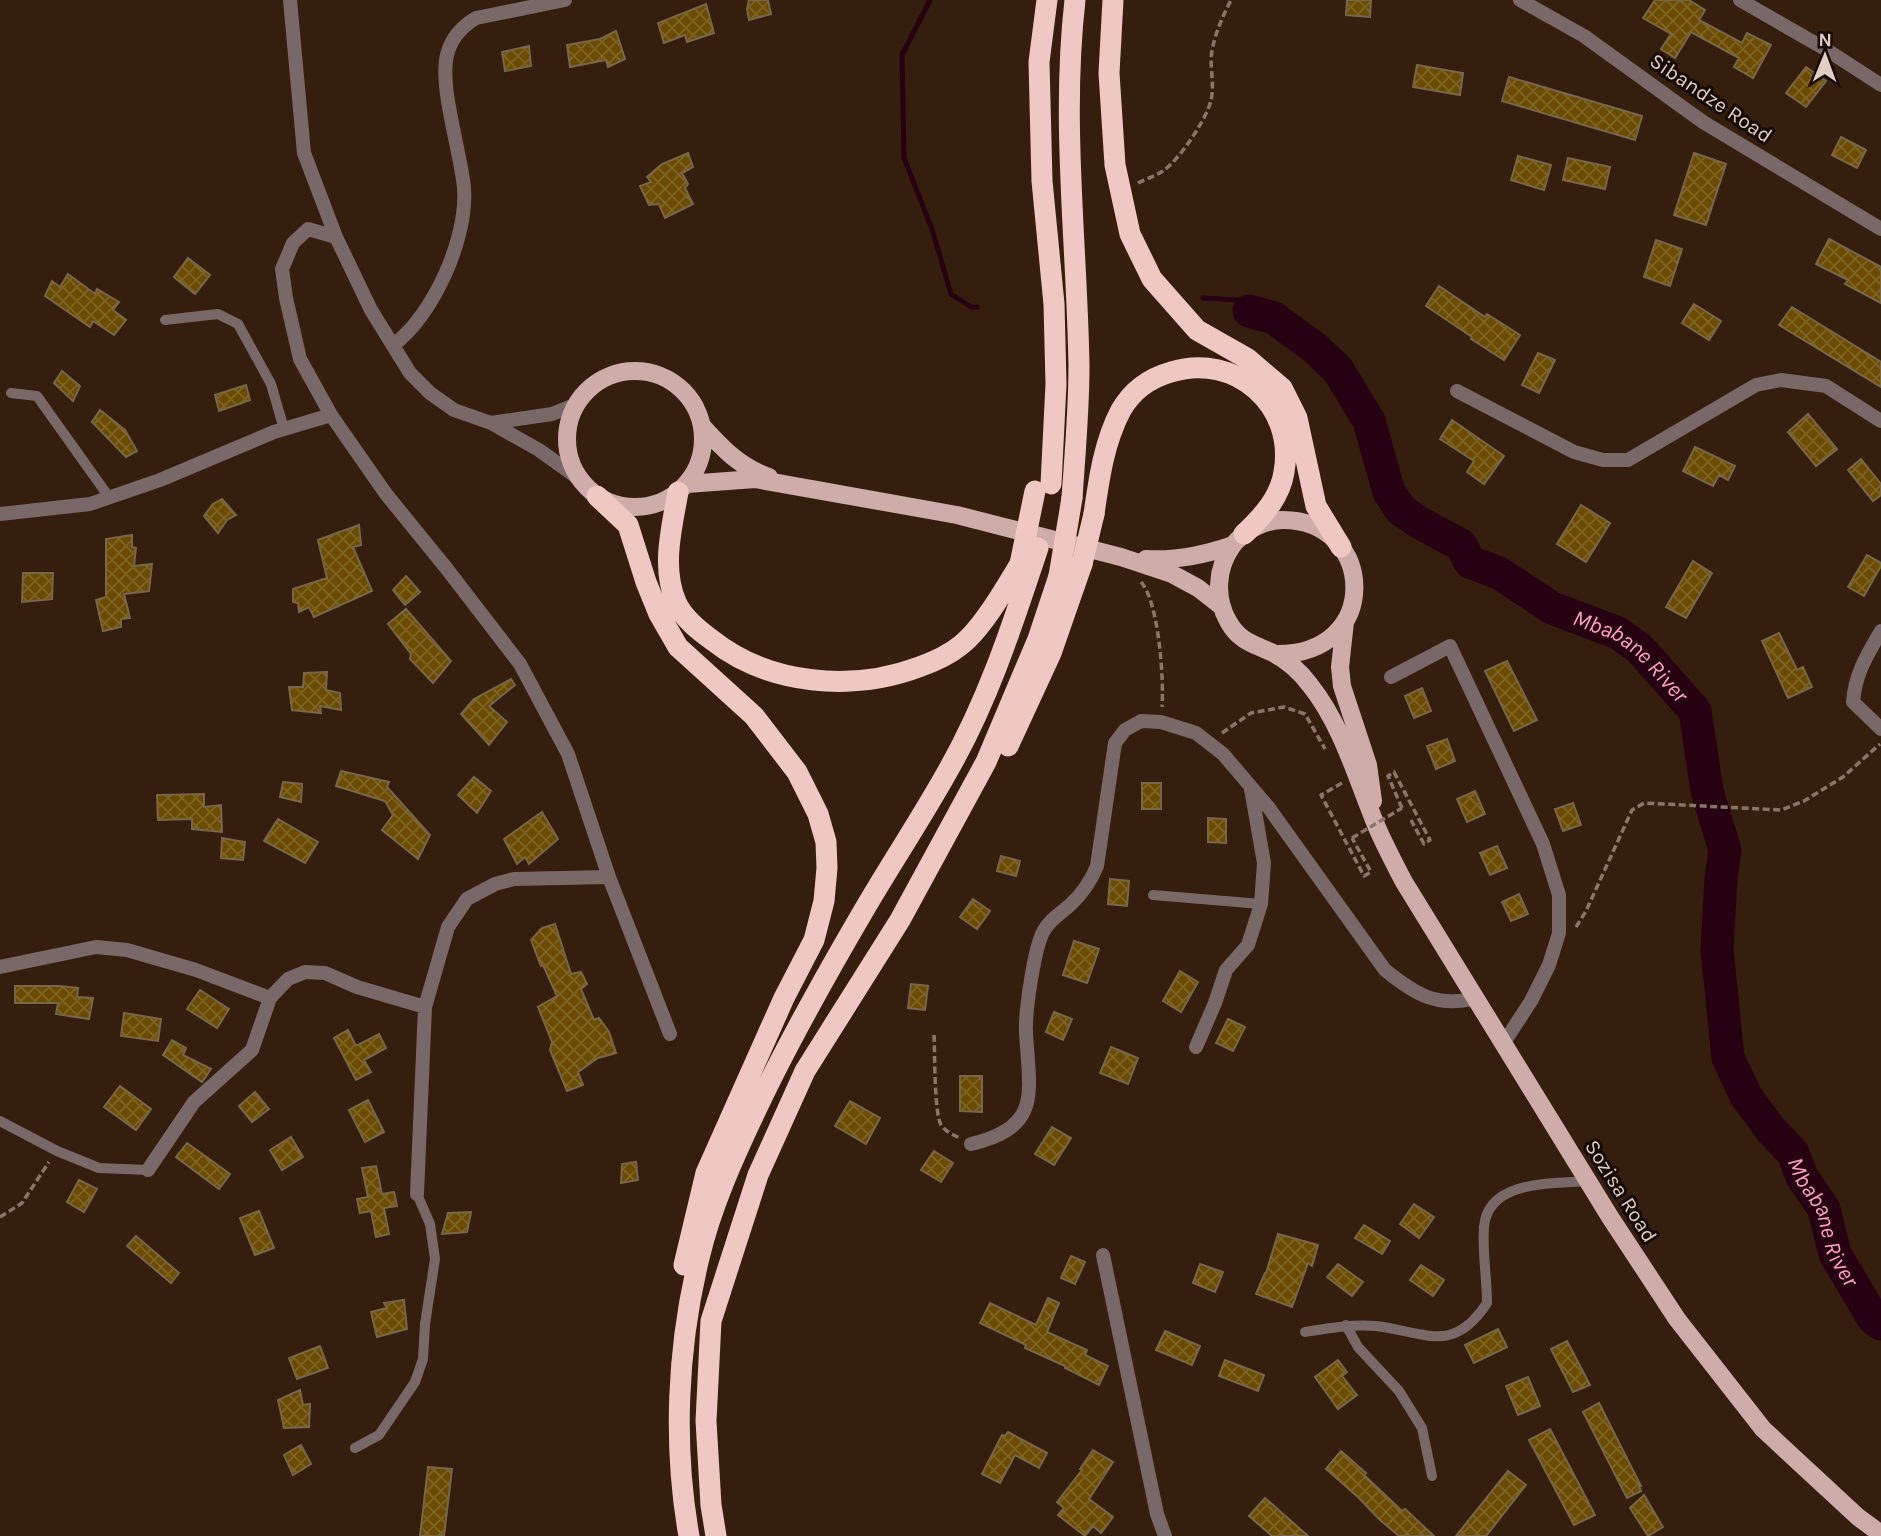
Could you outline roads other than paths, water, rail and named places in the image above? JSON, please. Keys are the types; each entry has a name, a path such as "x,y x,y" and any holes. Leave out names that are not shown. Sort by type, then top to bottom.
{"highway":[{"path":"680,1402 686,1319 699,1256 732,1161 779,1061 864,909 951,766 981,706 1007,645 1038,548 1056,384 1054,304 1042,181 1039,62 1047,0"},
{"path":"900,920 986,762 1038,639 1059,576 1072,498 1078,417 1079,366 1068,55 1074,0"},
{"path":"1113,0 1109,72 1115,165 1130,234 1152,279 1197,330 1248,359 1282,388 1297,418 1316,506 1341,547"},
{"path":"716,1536 711,1504 706,1421 711,1321 758,1175 804,1071 993,776 1051,653 1082,564 1094,514 1100,468 1110,435 1122,409 1138,389 1159,375 1183,368 1209,367 1235,374 1252,386 1266,401 1278,421 1285,444 1284,473 1274,500 1264,515 1239,540"},
{"path":"682,488 668,550 670,581 676,603 694,627 724,650 765,669 823,681 865,682 900,674 934,661 961,645 998,599 1020,564 1043,487"},
{"path":"597,496 628,525 659,614 678,647 754,716 797,772 818,814 827,842 824,901 814,940 784,999 706,1172 680,1284 673,1333 680,1402 682,1496 689,1536"}],"main road":[{"path":"626,371 661,375 676,384 693,403 703,427 704,443 696,472 682,488 657,504 626,507 597,496 578,478 570,463 566,445 567,428 577,404 594,384 610,375 626,371"},
{"path":"703,427 730,457 757,473 796,485"},
{"path":"682,488 755,479 957,515 1121,557 1172,574 1198,588 1221,606"},
{"path":"1121,557 1169,560 1202,556 1239,540 1260,525 1278,520 1295,520 1313,525 1328,534 1341,547 1349,561 1354,584 1352,608 1332,638 1315,649 1295,654 1275,654"},
{"path":"1239,540 1225,559 1220,574 1221,606 1229,623 1241,638 1256,648 1275,654 1295,668 1311,687 1331,720 1377,829"},
{"path":"1345,622 1340,667 1342,686 1368,765 1377,829"},
{"name":"Sozisa Road","path":"1377,829 1404,882 1474,999 1677,1319 1763,1429 1881,1535"}],"street":[{"path":"290,0 304,153 336,237 371,310 410,373 430,393 454,410 491,423 540,450 578,478"},
{"path":"393,345 418,323 438,289 458,237 464,212 464,189 446,79 446,56 454,37 463,26 476,18 565,0"},
{"name":"Sibandze Road","path":"1520,0 1584,36 1703,122 1881,229"},
{"path":"1740,0 1881,85"},
{"path":"336,237 308,229 293,243 282,269 300,359 331,415 386,494 520,664 568,754 609,877 670,1034"},
{"path":"1457,391 1574,452 1604,460 1628,460 1756,385 1782,380 1826,386 1881,421"},
{"path":"491,423 552,414 577,404"},
{"path":"0,514 90,504 160,480 284,429 331,415"},
{"path":"1881,631 1860,666 1854,682 1853,702 1881,729"},
{"path":"1391,677 1450,646 1543,844 1559,895 1559,933 1549,965 1503,1044"},
{"path":"971,1144 995,1138 1013,1127 1020,1118 1029,1094 1026,1028 1039,943 1051,920 1082,893 1097,866 1115,743 1125,730 1142,721 1161,722 1196,733 1223,754 1269,808 1385,970 1404,985 1430,999 1455,1003 1474,999"},
{"path":"1196,1047 1226,970 1248,945 1261,904 1264,863 1250,786"},
{"path":"417,1194 425,1007 448,927 467,899 495,884 514,879 609,877"},
{"path":"0,967 96,947 127,950 270,998"},
{"path":"148,1170 194,1102 252,1050 270,998 288,979 306,972 324,973 357,987 425,1007"},
{"path":"1103,1255 1157,1514 1165,1536"}],"lane":[{"path":"165,320 218,314 239,324 271,384 284,429"},
{"path":"11,394 37,396 109,498"},
{"path":"1153,895 1261,904"},
{"path":"0,1121 99,1168 148,1170"},
{"path":"1305,1332 1346,1325 1378,1327 1425,1337 1442,1338 1454,1334 1468,1326 1487,1303 1484,1222 1491,1207 1504,1194 1518,1188 1588,1181"},
{"path":"355,1448 379,1435 415,1382 423,1359 425,1324 435,1259 430,1224 417,1194"},
{"path":"1346,1325 1359,1348 1399,1391 1422,1428 1432,1476"}],"waterway":[{"path":"930,0 902,55 904,158 932,229 951,294 971,307 977,307"},
{"path":"1203,298 1238,300 1249,311"},
{"name":"Mbabane River","path":"1249,311 1274,318 1315,348 1338,370 1369,421 1389,492 1401,510 1461,545 1470,562 1499,573 1552,608 1618,633 1640,649 1695,711 1707,791 1725,850 1717,950 1728,1058 1746,1096 1771,1130 1793,1153 1802,1177 1824,1209 1835,1254 1873,1318 1881,1324"}]}
